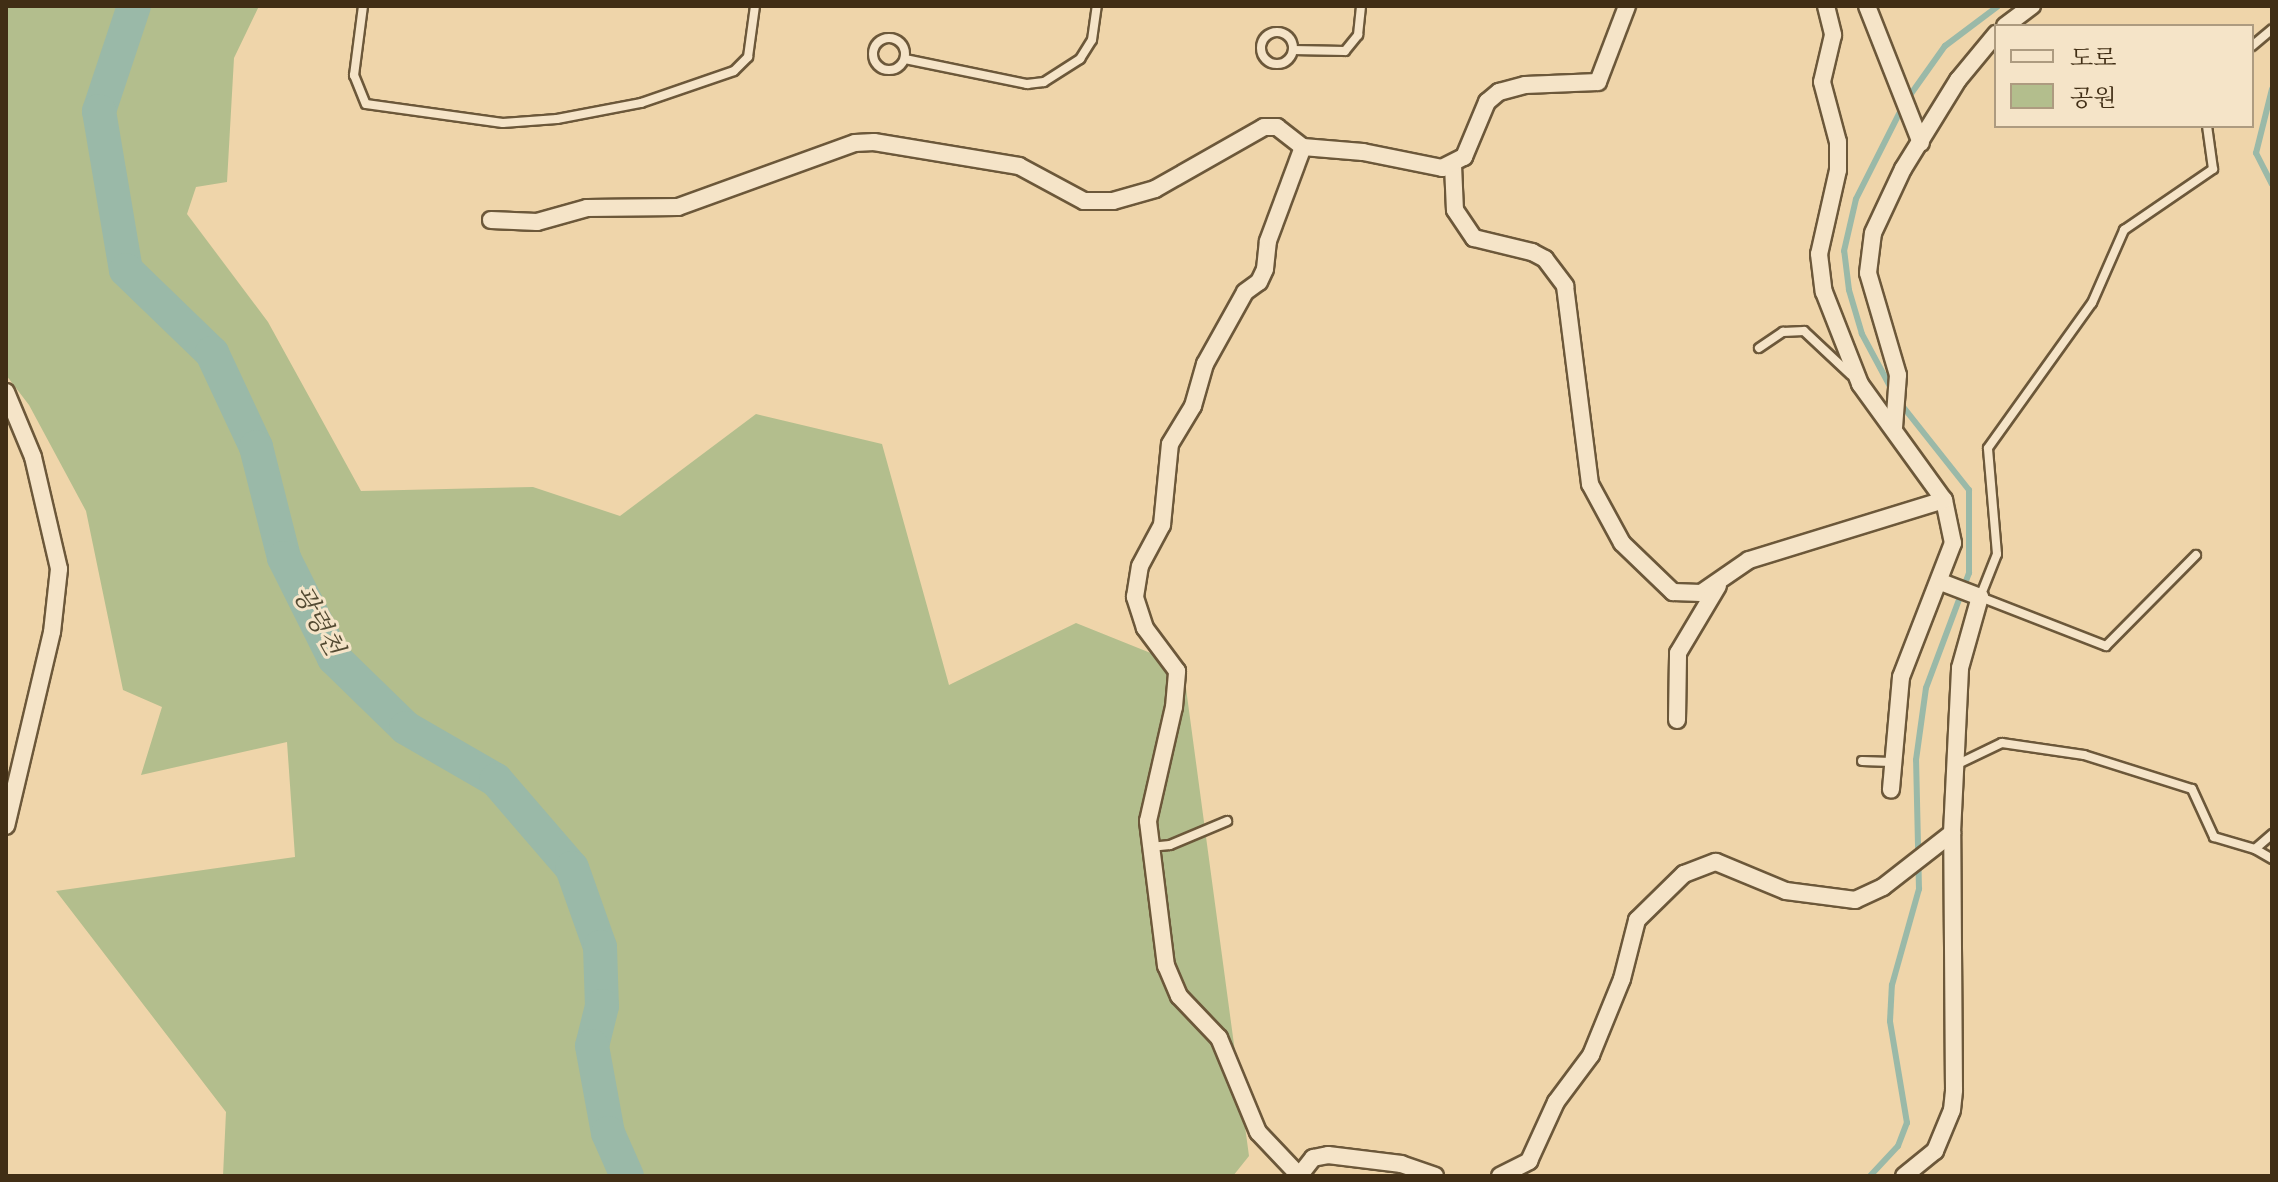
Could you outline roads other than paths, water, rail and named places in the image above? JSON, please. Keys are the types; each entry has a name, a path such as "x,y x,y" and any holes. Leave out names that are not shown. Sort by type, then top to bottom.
{"street":[{"path":"491,220 537,222 587,208 678,207 855,143 1019,166 1084,201 1113,201 1155,189 1264,127 1277,127 1303,147 1363,152 1433,167 1453,165 1470,147 1479,117 1499,92 1525,85 1598,82 1627,6"},
{"path":"1826,6 1833,35 1822,82 1836,122 1838,170 1821,238 1820,273 1860,384 1944,500 1953,543 1941,582 1901,677 1891,762 1891,790"},
{"path":"1867,6 1918,137"},
{"path":"2008,24 2032,6"},
{"path":"1894,428 1898,375 1873,298 1869,253 1885,205 1918,137 1958,80 1994,36"},
{"path":"1303,147 1280,202 1259,282 1245,292 1212,352 1193,406 1170,444 1162,525 1136,580 1138,614 1177,671 1174,707 1150,799 1149,847 1172,985 1219,1038 1253,1123 1296,1173 1313,1158 1328,1155 1401,1164 1435,1176"},
{"path":"1453,165 1455,210 1474,238 1545,259 1565,286 1590,484 1602,513 1640,565 1673,592 1701,593 1718,586 1749,560 1944,500"},
{"path":"6,392 33,457 59,569 52,632 6,826"},
{"path":"1904,1176 1935,1151 1952,1110 1952,833 1960,668 1980,597 1941,582"},
{"path":"1677,720 1678,653 1718,586"},
{"path":"1500,1176 1529,1161 1556,1102 1591,1055 1622,979 1637,920 1684,874 1716,862 1786,891 1855,900 1883,887 1952,833"}],"lane":[{"path":"363,6 354,85 366,104 503,123 641,103 734,71 748,57 755,6"},
{"path":"905,59 904,48 893,38 878,42 873,50 877,65 887,70 905,59 1027,84 1044,82 1080,59 1092,40 1097,6"},
{"path":"1293,50 1345,51 1358,35 1361,6"},
{"path":"2254,44 2272,29"},
{"path":"2196,555 2106,646 1980,597 1997,554 1988,448 2092,303 2124,230 2213,169 2207,128"},
{"path":"1759,348 1783,332 1804,331 1821,342 1860,384"},
{"path":"1956,765 2002,743 2084,755 2192,789 2214,837 2255,849 2272,859"},
{"path":"1862,761 1891,762"},
{"path":"1149,847 1170,845 1227,821"},
{"path":"2255,849 2272,834"}],"waterway":[{"name":"광령천","path":"134,6 99,111 126,270 212,353 256,447 284,558 334,658 406,728 496,780 572,868 600,947 602,1006 592,1046 608,1133 627,1176"},
{"path":"1908,98 1945,46 1998,6"},
{"path":"2272,89 2256,153 2272,184"},
{"path":"1892,390 1862,334 1849,290 1844,251 1856,199 1902,108"},
{"path":"1870,1176 1898,1146 1907,1123 1890,1021 1892,985 1919,889 1916,760 1926,688 1969,573 1969,490 1900,403"}]}
